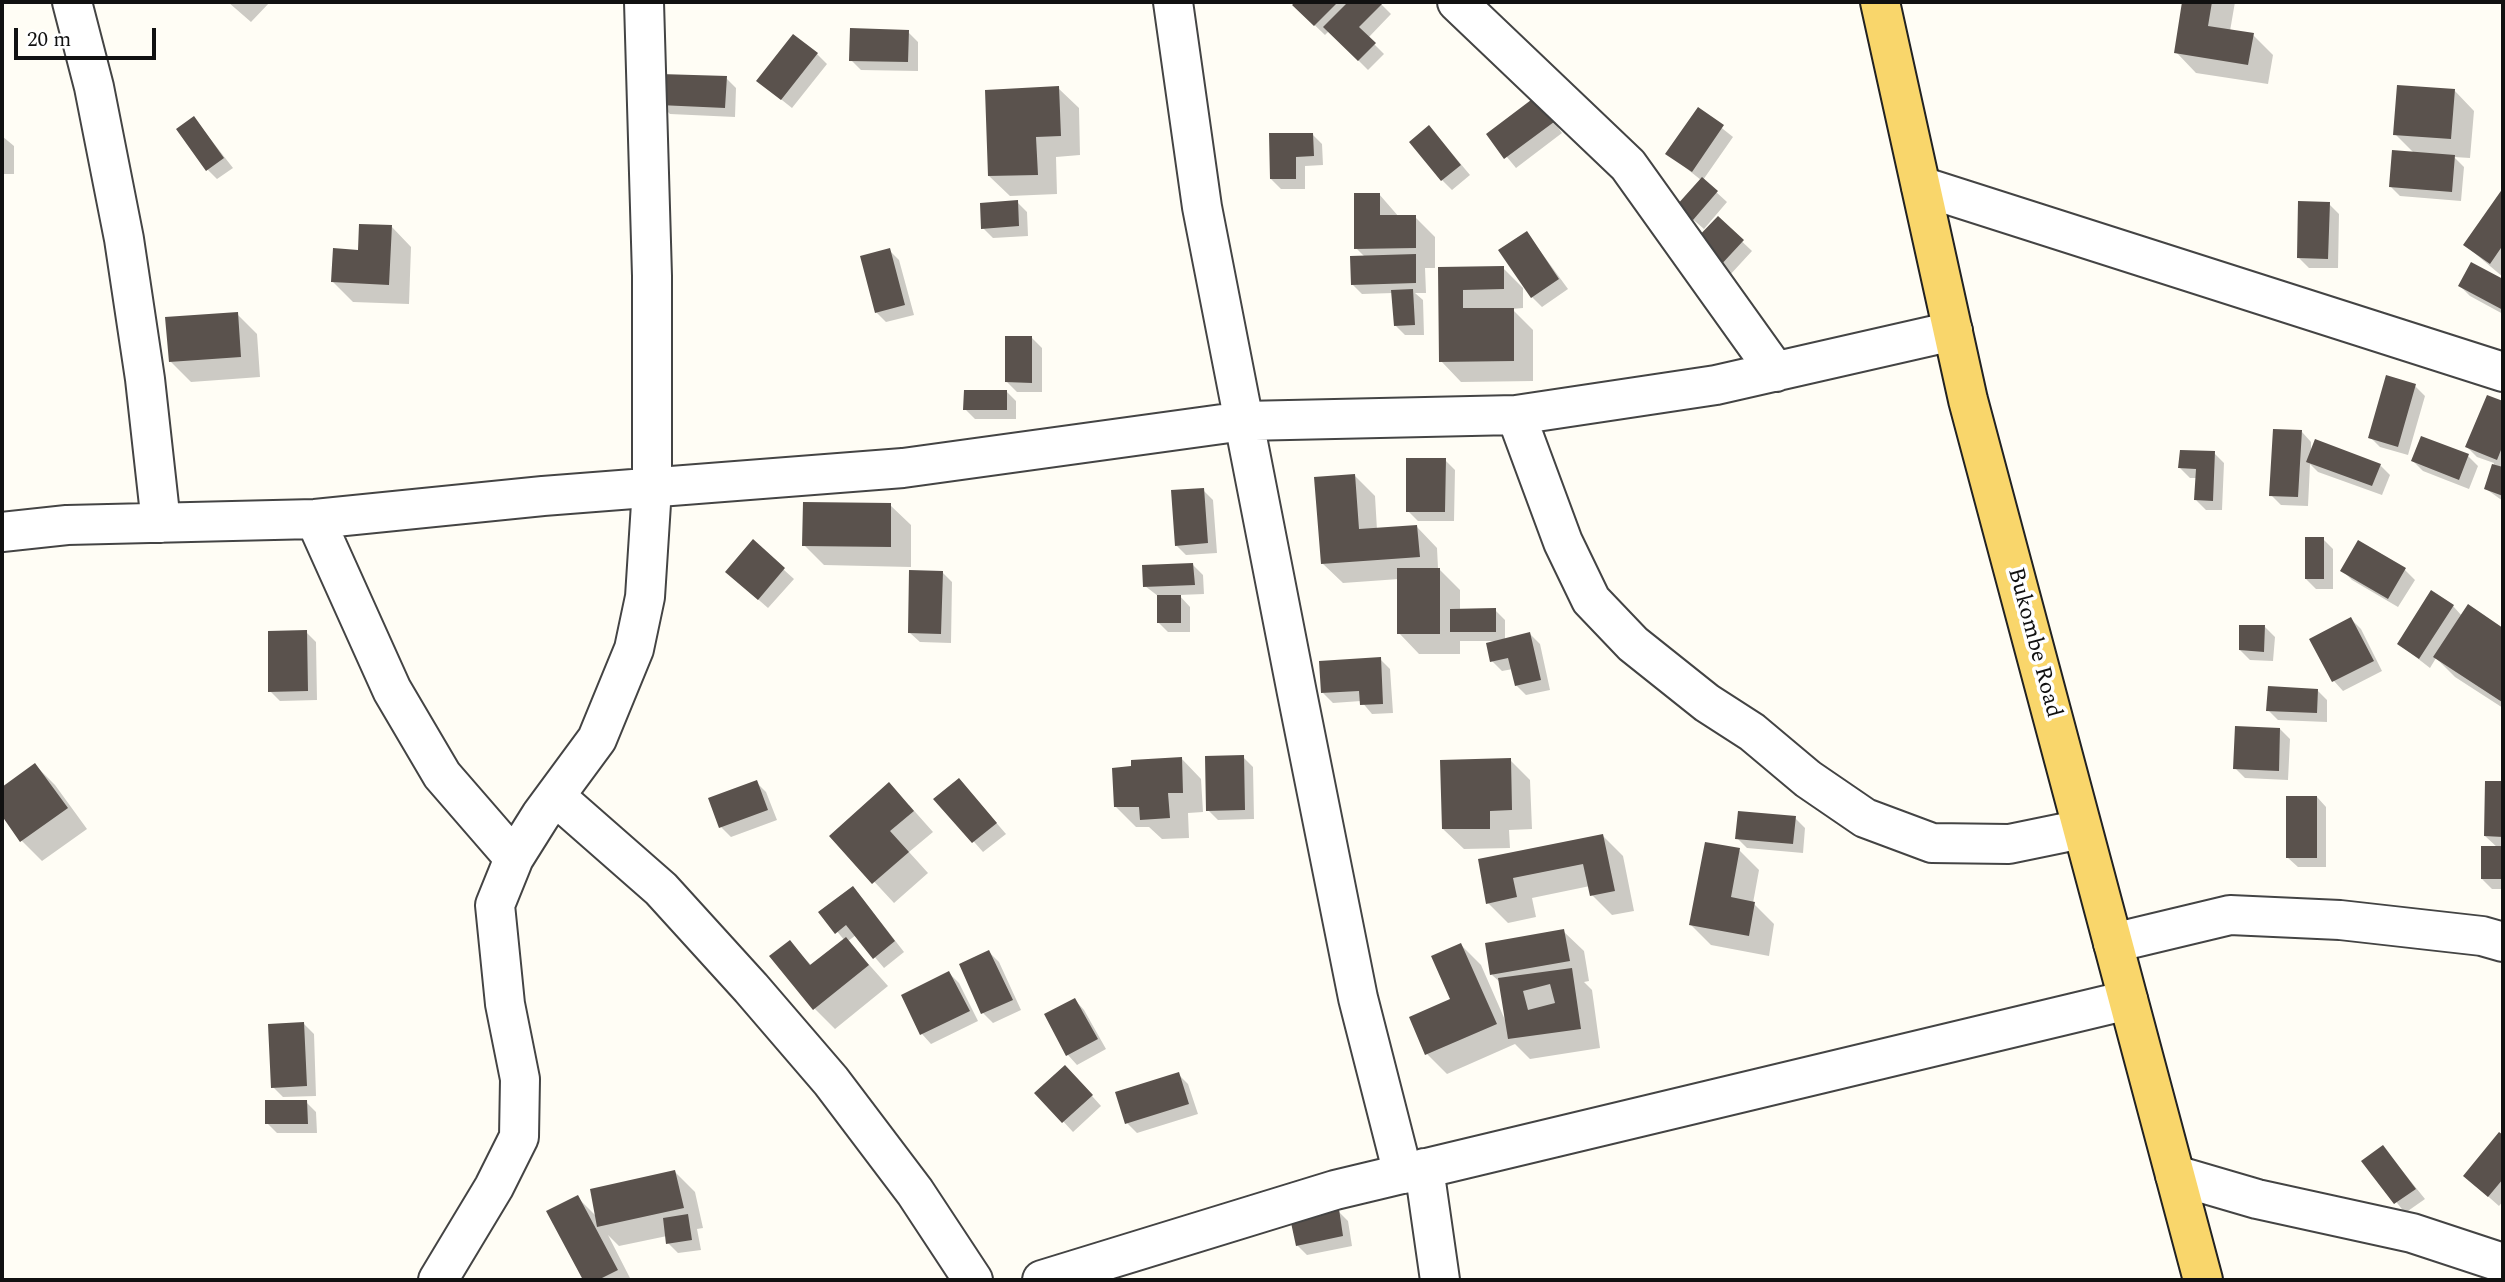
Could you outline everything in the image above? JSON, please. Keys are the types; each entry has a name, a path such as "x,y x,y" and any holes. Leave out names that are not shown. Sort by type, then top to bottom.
{"main road":[{"name":"Bukombe Road","path":"1880,2 1968,400 2203,1280"}],"street":[{"path":"72,2 94,87 124,239 145,379 161,523"},
{"path":"438,1280 494,1187 519,1137 520,1079 505,1003 495,905 514,858 597,739 634,649 645,597 652,488 652,276 643,2"},
{"path":"1173,2 1202,208 1358,998 1414,1171 1440,1280"},
{"path":"1457,2 1628,165 1776,372"},
{"path":"1921,186 2503,372"},
{"path":"2,532 67,525 316,519 903,468 1244,421 1516,415 1716,385 1953,331"},
{"path":"1516,415 1563,542 1591,600 1633,644 1707,703 1752,732 1808,779 1865,818 1932,843 2009,844 2082,829"},
{"path":"316,519 392,690 442,775 514,858"},
{"path":"555,796 661,890 787,1029 831,1081 915,1192 973,1280"},
{"path":"2113,943 2230,915 2340,920 2482,936 2503,942"},
{"path":"1042,1280 1335,1190 2128,1000"},
{"path":"2175,1175 2257,1199 2412,1233 2503,1263"}],"building":[{"path":"1295,2 1338,2 1314,26 1292,5"},
{"path":"1348,2 1384,2 1359,27 1376,43 1358,61 1323,27"},
{"path":"2182,2 2212,2 2208,26 2254,33 2248,65 2174,53"},
{"path":"850,28 909,30 908,62 849,61"},
{"path":"793,34 818,53 781,100 756,81"},
{"path":"660,74 727,76 725,108 659,105"},
{"path":"2397,85 2455,89 2451,139 2393,135"},
{"path":"1059,86 1061,136 1036,137 1038,175 988,176 985,90"},
{"path":"1535,97 1554,122 1504,159 1486,134"},
{"path":"1698,107 1724,125 1692,172 1665,154"},
{"path":"194,116 224,158 206,171 176,129"},
{"path":"1429,125 1461,165 1441,181 1409,142"},
{"path":"1269,133 1313,133 1314,156 1296,157 1296,179 1270,179"},
{"path":"2392,150 2455,155 2452,192 2389,187"},
{"path":"1702,177 1718,191 1693,220 1676,206"},
{"path":"2503,188 2503,245 2490,264 2463,245"},
{"path":"1354,193 1380,193 1380,215 1416,215 1416,248 1354,249"},
{"path":"1018,200 1019,226 981,229 980,203"},
{"path":"2298,201 2330,202 2328,259 2297,258"},
{"path":"1718,216 1744,240 1718,268 1692,243"},
{"path":"359,224 392,225 389,285 331,282 333,248 358,250"},
{"path":"1527,231 1559,279 1531,298 1498,250"},
{"path":"890,248 905,305 875,313 860,256"},
{"path":"1416,254 1416,283 1351,285 1350,256"},
{"path":"2471,262 2503,279 2503,310 2458,286"},
{"path":"1504,266 1504,289 1463,290 1463,308 1514,308 1514,361 1439,362 1438,267"},
{"path":"1413,289 1415,325 1394,326 1391,290"},
{"path":"238,312 241,357 169,362 165,317"},
{"path":"1005,336 1032,336 1032,383 1005,382"},
{"path":"2386,375 2416,384 2398,447 2368,438"},
{"path":"964,390 1007,390 1007,410 963,410"},
{"path":"2487,395 2503,401 2503,445 2497,460 2465,447"},
{"path":"2273,429 2302,430 2298,497 2269,496"},
{"path":"2421,436 2469,454 2459,480 2411,461"},
{"path":"2315,439 2381,464 2372,486 2306,462"},
{"path":"2180,450 2215,451 2213,501 2194,500 2196,469 2178,468"},
{"path":"1406,458 1446,458 1445,512 1406,512"},
{"path":"2492,464 2503,467 2503,496 2484,489"},
{"path":"1355,474 1359,529 1417,525 1420,557 1321,564 1314,477"},
{"path":"1204,488 1208,543 1175,546 1171,490"},
{"path":"803,502 891,503 891,547 802,546"},
{"path":"2305,537 2324,537 2324,579 2305,579"},
{"path":"753,539 785,568 758,600 725,572"},
{"path":"2358,540 2406,568 2388,599 2340,571"},
{"path":"1193,563 1195,585 1143,587 1142,565"},
{"path":"1397,568 1440,568 1440,634 1397,634"},
{"path":"909,570 943,571 941,634 908,633"},
{"path":"2431,590 2454,605 2419,659 2397,644"},
{"path":"1157,595 1181,595 1181,623 1157,623"},
{"path":"2468,604 2503,628 2502,702 2433,657"},
{"path":"1496,608 1496,632 1450,632 1450,609"},
{"path":"2351,617 2374,661 2332,682 2309,639"},
{"path":"2239,625 2265,625 2264,652 2239,650"},
{"path":"307,630 308,691 268,692 268,631"},
{"path":"1530,632 1541,680 1515,686 1508,658 1490,662 1486,643"},
{"path":"1381,657 1383,704 1360,705 1359,691 1321,693 1319,661"},
{"path":"2268,686 2318,689 2317,713 2266,711"},
{"path":"2235,726 2280,728 2279,771 2233,769"},
{"path":"1244,755 1245,810 1206,811 1205,756"},
{"path":"1182,757 1183,793 1168,793 1170,818 1140,820 1139,807 1114,807 1112,768 1131,766 1131,760"},
{"path":"1511,758 1512,810 1490,811 1490,829 1442,829 1440,760"},
{"path":"35,763 68,808 20,842 2,816 2,787"},
{"path":"959,778 997,823 972,843 933,799"},
{"path":"757,780 768,810 719,828 708,798"},
{"path":"2485,781 2503,781 2503,837 2484,836"},
{"path":"889,782 914,811 890,831 909,852 872,884 829,836"},
{"path":"2286,796 2317,796 2317,858 2286,858"},
{"path":"1738,811 1796,816 1793,844 1735,839"},
{"path":"1603,834 1615,891 1590,896 1583,864 1513,878 1517,897 1486,904 1478,859"},
{"path":"1705,842 1740,848 1731,897 1755,902 1749,936 1689,925"},
{"path":"2481,846 2503,846 2503,879 2481,879"},
{"path":"853,886 895,941 873,959 846,925 835,934 818,912"},
{"path":"1564,929 1570,961 1490,975 1485,943"},
{"path":"846,937 869,965 813,1010 769,956 790,940 810,965"},
{"path":"1461,943 1497,1024 1425,1055 1409,1017 1450,999 1431,956"},
{"path":"989,950 1013,1000 981,1014 959,964"},
{"path":"1572,968 1581,1029 1508,1039 1498,978","holes":["1550,984 1555,1003 1528,1010 1523,991"]},
{"path":"949,971 970,1011 920,1035 901,995"},
{"path":"1075,998 1098,1039 1066,1056 1044,1014"},
{"path":"304,1022 307,1086 271,1088 268,1024"},
{"path":"1065,1065 1093,1095 1062,1123 1034,1093"},
{"path":"1179,1072 1189,1104 1125,1124 1115,1092"},
{"path":"265,1100 307,1100 308,1124 265,1124"},
{"path":"2499,1132 2503,1135 2503,1179 2488,1197 2463,1176"},
{"path":"2383,1145 2416,1189 2394,1204 2361,1161"},
{"path":"675,1170 684,1208 597,1227 590,1189"},
{"path":"578,1195 618,1270 598,1280 583,1280 546,1211"},
{"path":"1339,1209 1343,1236 1296,1246 1290,1218"},
{"path":"688,1214 692,1240 666,1244 663,1218"}]}
